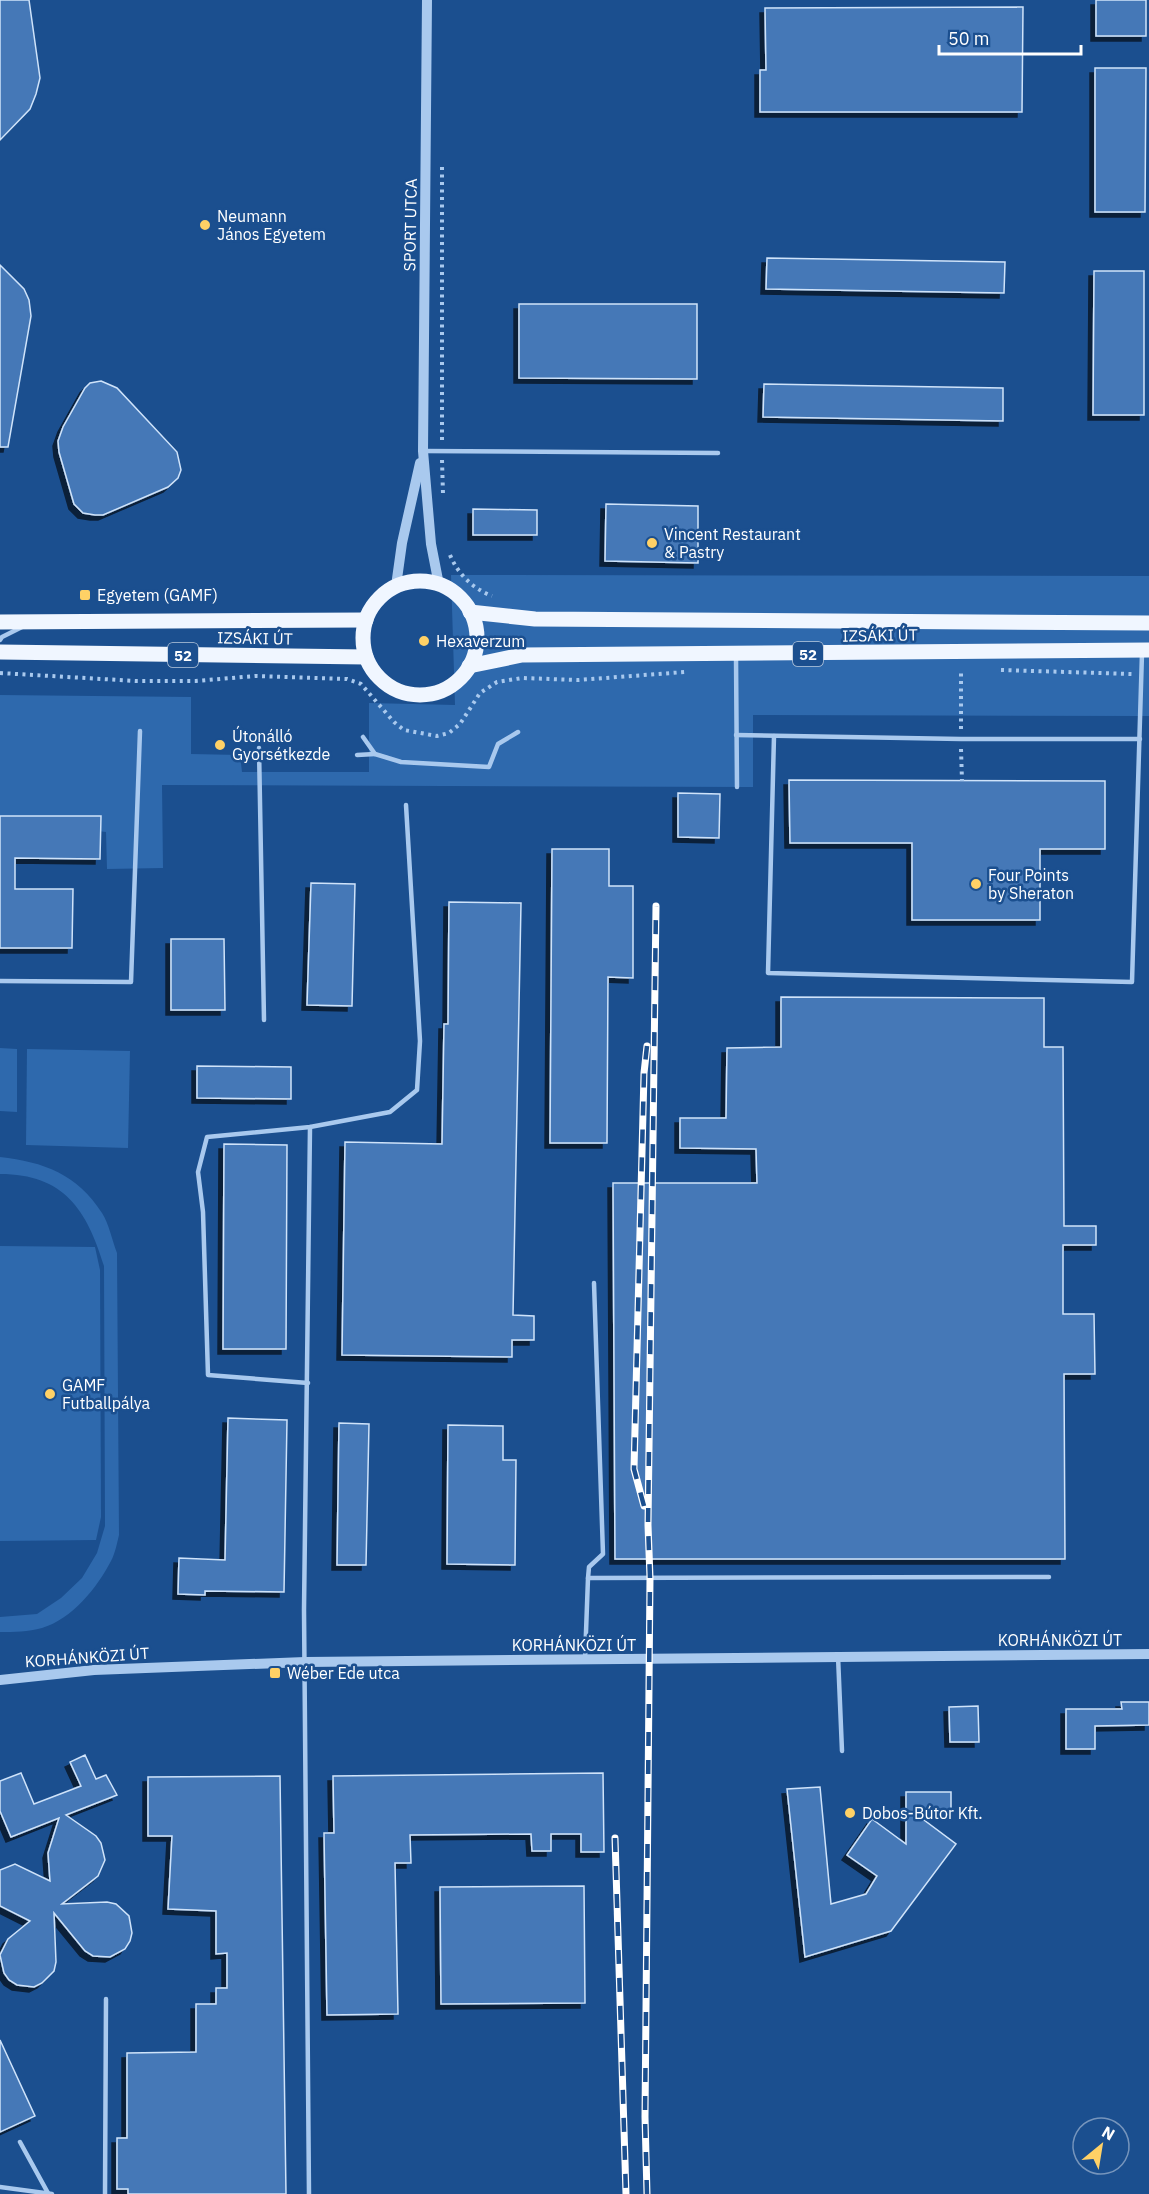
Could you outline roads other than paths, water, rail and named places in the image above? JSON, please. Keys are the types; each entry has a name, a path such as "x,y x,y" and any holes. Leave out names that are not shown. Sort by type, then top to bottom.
{"main road":[{"path":"417,581 440,585 454,593 470,612 476,634 476,645 469,666 449,687 436,692 408,693 394,688 382,680 366,657 363,632 366,620 377,600 396,586 417,581"},
{"name":"IZSÁKI ÚT","path":"470,612 535,619 1149,623"},
{"name":"IZSÁKI ÚT","path":"0,622 366,620"},
{"name":"IZSÁKI ÚT","path":"469,666 522,656 1146,650"},
{"name":"IZSÁKI ÚT","path":"0,652 366,657"}],"street":[{"name":"SPORT UTCA","path":"423,451 427,0"},
{"path":"423,451 431,544 440,585"},
{"path":"396,586 402,543 423,451"},
{"name":"KORHÁNKÖZI ÚT","path":"0,1680 94,1670 305,1662 1149,1654"}],"lane":[{"path":"423,451 718,453"},
{"path":"0,640 36,621"},
{"path":"774,736 768,973 1132,982 1141,674 1146,650"},
{"path":"736,655 737,787"},
{"path":"0,981 131,982 140,731"},
{"path":"357,755 375,754 401,762 489,766 498,744 518,732"},
{"path":"736,735 1140,739"},
{"path":"363,737 375,754"},
{"path":"259,748 264,1020"},
{"path":"309,1383 208,1375 203,1212 198,1172 207,1137 310,1127 390,1112 417,1090 420,1041 406,805"},
{"path":"309,2194 305,1662 310,1127"},
{"path":"585,1659 588,1578 590,1567 603,1554 594,1283"},
{"path":"588,1578 1049,1577"},
{"path":"838,1656 843,1751"},
{"path":"105,2194 106,1998"},
{"path":"20,2142 50,2194"},
{"path":"0,2187 50,2194"}],"railway":[{"path":"647,2194 645,2117 650,1578 648,1525 656,906"},
{"path":"644,1506 634,1469 644,1073 647,1046"},
{"path":"615,1838 626,2194"}],"place":[{"name":"Neumann János Egyetem","path":"205,225"},
{"name":"Vincent Restaurant & Pastry","path":"652,543"},
{"name":"Egyetem (GAMF)","path":"85,595"},
{"name":"Hexaverzum","path":"424,641"},
{"name":"Útonálló Gyorsétkezde","path":"220,745"},
{"name":"Four Points by Sheraton","path":"976,884"},
{"name":"GAMF Futballpálya","path":"50,1394"},
{"name":"Wéber Ede utca","path":"275,1673"},
{"name":"Dobos-Bútor Kft.","path":"850,1813"}]}
